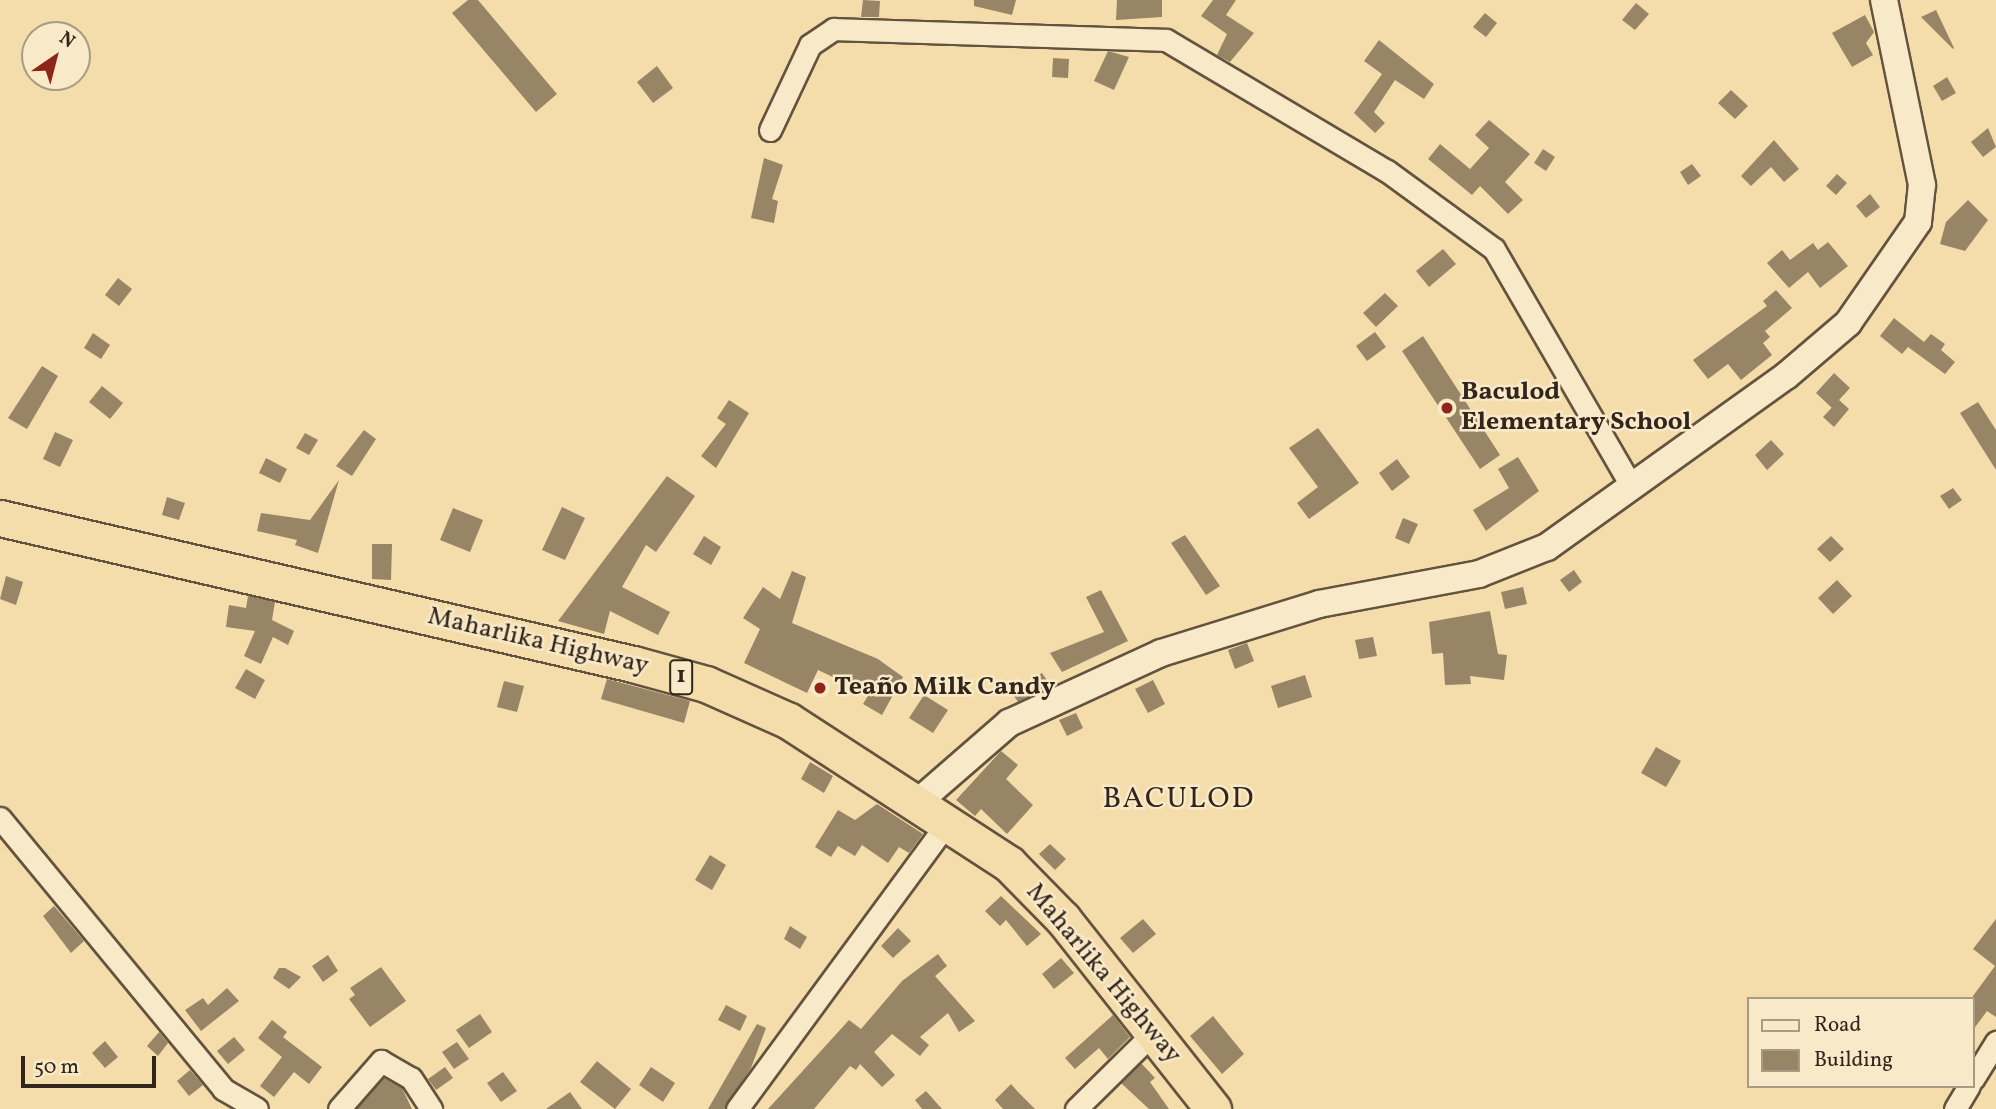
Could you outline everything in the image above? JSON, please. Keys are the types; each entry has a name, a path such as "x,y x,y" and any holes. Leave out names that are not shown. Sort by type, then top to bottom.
{"highway":[{"name":"Maharlika Highway","path":"0,518 706,684 789,721 918,802 1009,864 1063,919 1213,1109"}],"street":[{"path":"918,802 1009,723 1072,690 1161,653 1319,604 1508,565 1546,547 1630,484 1786,376 1848,323 1918,222 1922,185 1884,0"},
{"path":"770,130 810,45 834,29 1166,40 1387,171 1494,249 1630,484"},
{"path":"0,818 223,1089 257,1109"},
{"path":"737,1109 948,822"},
{"path":"1076,1109 1154,1032"},
{"path":"1975,1076 1996,1042"},
{"path":"339,1109 381,1061 411,1078 431,1109"},
{"path":"1955,1109 1968,1088"}],"building":[{"path":"468,0 478,0 557,94 536,112 452,13"},
{"path":"863,0 880,1 879,17 861,17"},
{"path":"974,0 1016,0 1012,15 974,6"},
{"path":"1117,0 1162,0 1162,17 1116,20"},
{"path":"1213,0 1236,0 1226,15 1254,33 1230,62 1217,55 1227,34 1201,16"},
{"path":"1636,3 1649,14 1635,30 1622,20"},
{"path":"1936,10 1954,48 1953,49 1921,17"},
{"path":"1485,13 1497,23 1486,37 1473,27"},
{"path":"1865,15 1874,32 1866,43 1873,55 1852,67 1832,33"},
{"path":"1379,40 1434,84 1424,99 1395,80 1374,112 1385,123 1375,133 1354,113 1382,74 1364,61"},
{"path":"1108,51 1129,57 1114,90 1094,81"},
{"path":"1053,58 1069,59 1068,78 1052,77"},
{"path":"657,66 673,88 653,103 637,82"},
{"path":"1947,77 1956,93 1942,101 1933,86"},
{"path":"1731,90 1748,106 1735,119 1718,103"},
{"path":"1489,120 1530,154 1505,182 1523,200 1508,214 1480,186 1472,195 1428,159 1440,144 1470,169 1489,148 1475,135"},
{"path":"1988,128 1996,147 1983,157 1971,142"},
{"path":"1774,140 1799,169 1784,182 1771,167 1751,186 1741,176"},
{"path":"1543,149 1555,157 1546,171 1534,163"},
{"path":"764,158 783,165 772,199 778,201 774,223 751,218"},
{"path":"1692,164 1701,176 1688,185 1680,172"},
{"path":"1837,174 1847,183 1836,195 1826,186"},
{"path":"1870,194 1880,207 1866,218 1856,206"},
{"path":"1968,200 1988,220 1965,251 1940,244 1946,222"},
{"path":"1828,242 1848,266 1820,288 1808,272 1789,288 1767,263 1782,250 1790,260 1813,243 1818,250"},
{"path":"1443,249 1456,264 1429,287 1416,271"},
{"path":"118,278 132,289 119,306 105,295"},
{"path":"1776,290 1792,308 1765,331 1770,337 1763,343 1772,355 1741,380 1728,364 1708,379 1693,360 1767,306 1763,301"},
{"path":"1385,293 1398,306 1376,327 1363,313"},
{"path":"1894,318 1924,342 1931,334 1945,344 1941,350 1955,362 1945,374 1908,347 1902,354 1880,336"},
{"path":"1375,332 1386,347 1367,361 1356,346"},
{"path":"93,333 110,345 101,359 84,348"},
{"path":"1423,336 1500,455 1480,469 1402,351"},
{"path":"42,366 58,376 27,429 8,418"},
{"path":"1834,373 1850,388 1839,400 1849,409 1834,427 1823,417 1832,408 1816,393"},
{"path":"102,386 123,403 110,419 89,402"},
{"path":"729,400 749,413 716,468 701,456 726,424 717,418"},
{"path":"1978,402 1996,430 1996,470 1960,413"},
{"path":"1318,428 1359,483 1309,519 1297,503 1318,487 1289,448"},
{"path":"364,430 376,439 352,476 336,466"},
{"path":"55,432 73,440 60,467 43,459"},
{"path":"305,433 318,440 309,455 296,448"},
{"path":"1771,440 1784,454 1767,470 1755,455"},
{"path":"1518,457 1539,491 1486,531 1473,510 1509,488 1498,469"},
{"path":"266,458 287,469 280,483 259,473"},
{"path":"1397,459 1410,477 1392,491 1379,473"},
{"path":"667,476 695,496 656,552 646,545 622,587 670,612 658,635 610,611 604,634 558,621"},
{"path":"339,480 318,553 295,545 297,540 257,531 261,513 310,520"},
{"path":"1953,488 1962,500 1949,509 1940,496"},
{"path":"167,497 185,503 179,520 162,515"},
{"path":"562,507 585,518 565,560 542,550"},
{"path":"453,508 483,520 470,552 440,540"},
{"path":"1403,518 1418,524 1409,544 1395,538"},
{"path":"1185,535 1220,586 1206,595 1171,543"},
{"path":"704,536 721,547 711,565 693,554"},
{"path":"1831,536 1844,549 1830,562 1817,549"},
{"path":"372,544 392,544 391,580 372,579"},
{"path":"1574,570 1582,582 1569,592 1560,580"},
{"path":"792,571 806,577 792,623 878,659 903,677 882,715 863,704 869,694 818,670 807,693 744,663 760,629 743,618 763,587 780,599"},
{"path":"6,576 23,582 16,605 0,599"},
{"path":"1837,580 1852,596 1833,614 1818,598"},
{"path":"1523,587 1527,604 1505,609 1501,592"},
{"path":"1101,590 1128,641 1062,672 1050,653 1104,632 1086,597"},
{"path":"248,596 275,602 272,620 294,631 288,645 273,637 261,664 244,656 255,631 226,627 229,605 246,608"},
{"path":"1490,611 1498,654 1507,655 1504,680 1470,676 1471,684 1445,685 1443,653 1432,654 1429,622"},
{"path":"1373,637 1377,656 1359,659 1355,640"},
{"path":"1247,643 1254,661 1235,669 1228,650"},
{"path":"246,669 265,680 255,699 235,688"},
{"path":"1042,673 1051,686 1018,702 1012,693"},
{"path":"1305,675 1312,697 1278,708 1271,686"},
{"path":"607,679 690,701 684,723 601,699"},
{"path":"1153,680 1165,704 1148,713 1135,689"},
{"path":"504,681 524,686 517,712 497,707"},
{"path":"924,695 948,710 933,733 909,718"},
{"path":"1076,713 1083,728 1067,736 1059,720"},
{"path":"1656,747 1681,761 1666,787 1641,773"},
{"path":"1001,751 1018,765 1006,779 1033,805 1007,834 981,809 975,816 956,800"},
{"path":"810,762 833,776 824,793 801,779"},
{"path":"877,804 923,834 909,853 899,847 888,863 862,845 855,856 838,846 831,857 815,847 838,810 855,820"},
{"path":"1050,844 1066,859 1055,870 1039,854"},
{"path":"710,855 726,865 712,890 695,880"},
{"path":"1001,896 1041,934 1027,946 1006,920 1000,926 985,911"},
{"path":"54,906 84,941 71,953 43,916"},
{"path":"1143,919 1156,934 1133,953 1120,938"},
{"path":"1996,919 1996,1017 1987,1011 1975,1027 1973,996 1995,966 1973,949"},
{"path":"790,926 807,937 800,949 784,939"},
{"path":"898,928 911,941 893,958 881,946"},
{"path":"938,954 947,966 935,976 975,1021 959,1032 948,1013 920,1037 929,1045 920,1056 892,1034 874,1052 895,1075 882,1087 860,1064 856,1070 850,1066 814,1109 768,1109 849,1020 861,1029 902,981"},
{"path":"328,955 338,971 323,982 312,966"},
{"path":"1061,958 1074,973 1054,989 1042,974"},
{"path":"381,967 406,1001 370,1027 349,999 355,995 350,988"},
{"path":"279,968 285,968 301,977 289,989 273,978"},
{"path":"227,988 239,1001 201,1031 185,1010 203,998 208,1005"},
{"path":"726,1005 747,1016 740,1031 718,1020"},
{"path":"480,1014 492,1032 469,1048 456,1030"},
{"path":"1113,1015 1130,1037 1108,1059 1099,1048 1075,1069 1065,1058"},
{"path":"1213,1016 1244,1054 1222,1074 1190,1036"},
{"path":"272,1020 287,1032 283,1037 322,1067 309,1084 294,1072 274,1097 260,1086 282,1057 258,1038"},
{"path":"757,1024 766,1028 751,1068 724,1109 708,1109"},
{"path":"159,1032 168,1043 158,1056 147,1046"},
{"path":"234,1037 245,1050 228,1064 217,1051"},
{"path":"105,1041 118,1057 105,1068 92,1053"},
{"path":"457,1042 469,1059 454,1069 442,1052"},
{"path":"597,1061 631,1089 615,1109 580,1082"},
{"path":"1141,1063 1155,1078 1150,1082 1169,1109 1149,1109 1121,1083"},
{"path":"445,1067 453,1078 436,1090 428,1079"},
{"path":"651,1067 675,1083 663,1102 639,1085"},
{"path":"190,1070 203,1085 189,1096 177,1081"},
{"path":"503,1072 517,1091 501,1102 487,1083"},
{"path":"384,1078 402,1088 412,1109 356,1109"},
{"path":"1011,1084 1035,1109 1003,1109 995,1100"},
{"path":"926,1091 942,1109 922,1109 915,1100"},
{"path":"570,1092 582,1109 546,1109"}],"place":[{"name":"Baculod Elementary School","path":"1447,408"},
{"name":"Teaño Milk Candy","path":"820,688"}],"district":[{"name":"BACULOD","path":"1179,799"}]}
